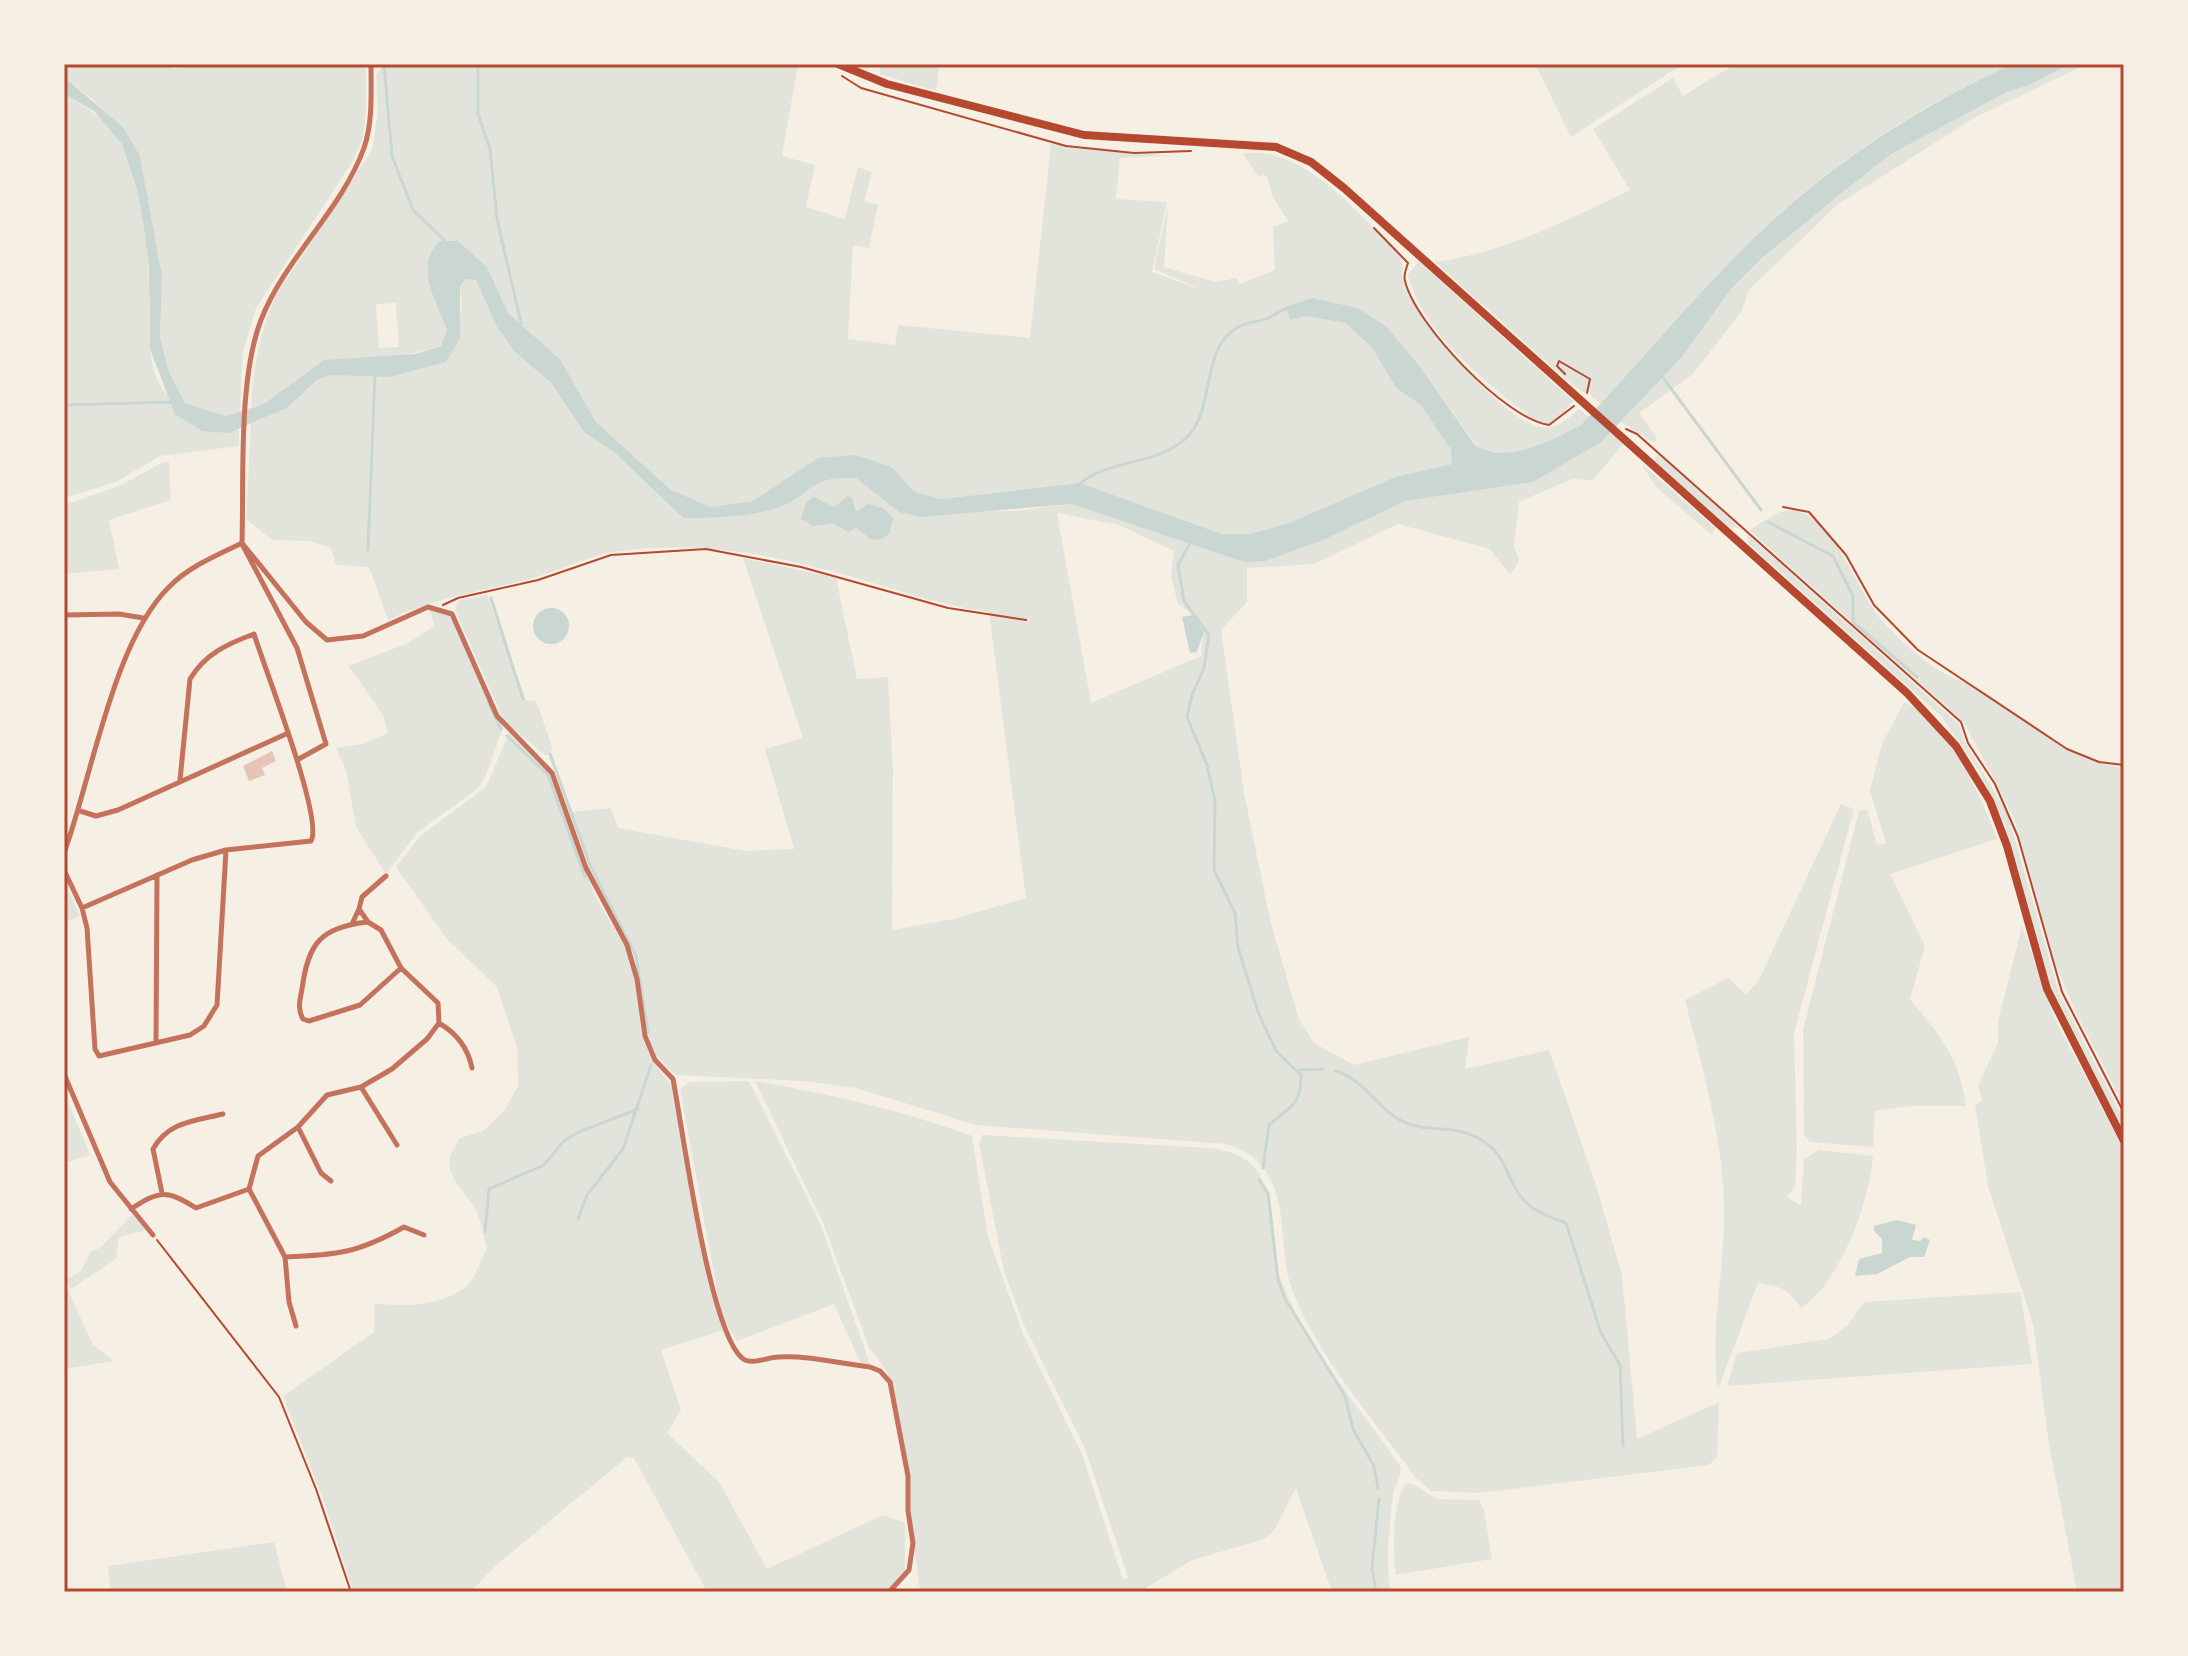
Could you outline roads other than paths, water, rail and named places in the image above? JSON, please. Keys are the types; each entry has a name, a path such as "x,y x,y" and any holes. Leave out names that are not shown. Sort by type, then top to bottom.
{"main road":[{"path":"838,64 887,84 1084,135 1262,145 1286,151 1323,171 1627,439 1907,693 1956,746 1996,816 2055,1008 2124,1141"}],"street":[{"path":"297,760 326,744 297,648 242,543 251,353 270,297 352,174 364,147 370,119 371,64"},
{"path":"242,543 306,622 327,640 351,640 428,607 438,607 452,614 497,716 552,773 586,868 627,945 637,979 645,1036 655,1060 673,1079 712,1289 726,1332 742,1358 749,1361 790,1357 870,1367 880,1371 890,1382 908,1476 908,1511 913,1543 909,1570 889,1592"},
{"path":"64,853 80,811 128,650 143,618 169,586 211,557 242,543"},
{"path":"64,615 119,614 143,618"},
{"path":"82,908 157,875 226,850 311,841 314,828 297,760 254,634 223,645 197,666 190,679 180,780"},
{"path":"80,811 96,816 118,810 286,734"},
{"path":"64,870 82,908 87,928 95,1049 99,1056 107,1056 190,1035 204,1026 217,1005 226,850"},
{"path":"156,1043 157,875"},
{"path":"352,924 362,897 386,876"},
{"path":"296,1326 289,1302 285,1257 249,1189 258,1156 298,1127 327,1095 361,1087 392,1069 427,1039 439,1023 438,1003 401,968 381,930 368,922 359,909"},
{"path":"368,922 330,931 314,944 305,964 298,1012 303,1019 309,1021 360,1005 401,968"},
{"path":"439,1023 451,1030 469,1054 472,1068"},
{"path":"64,1074 110,1182 153,1235"},
{"path":"361,1087 397,1145"},
{"path":"162,1193 153,1149 162,1133 177,1125 223,1114"},
{"path":"298,1127 321,1173 331,1181"},
{"path":"131,1209 162,1193 173,1193 196,1208 249,1189"},
{"path":"285,1257 337,1255 368,1248 404,1227 424,1235"}],"waterway":[{"path":"384,64 392,156 413,210 446,242"},
{"path":"478,64 478,114 490,149 497,219 521,323"},
{"path":"1077,486 1104,470 1163,453 1188,436 1197,424 1213,363 1226,336 1242,325 1290,307"},
{"path":"368,550 375,374"},
{"path":"1661,375 1761,510"},
{"path":"64,405 172,402"},
{"path":"1768,522 1833,556 1853,596 1853,622 1917,677"},
{"path":"1190,543 1178,565 1184,601 1209,635 1204,668 1192,695 1187,717 1207,765 1215,801 1214,870 1235,913 1238,947 1258,1012 1276,1051 1301,1075 1296,1100 1269,1125 1263,1168"},
{"path":"491,598 523,699"},
{"path":"488,701 501,729"},
{"path":"507,736 548,775 585,877"},
{"path":"550,754 590,865 636,956 648,1032"},
{"path":"578,1219 587,1195 623,1149 651,1065"},
{"path":"1299,1070 1323,1069"},
{"path":"1335,1071 1355,1081 1398,1119 1418,1127 1466,1133 1486,1143 1497,1154 1523,1200 1540,1212 1566,1223 1601,1333 1620,1365 1623,1446"},
{"path":"485,1232 489,1189 544,1165 565,1140 581,1131 638,1109"},
{"path":"1259,1180 1268,1193 1278,1280 1285,1299 1345,1396 1353,1429 1374,1466 1378,1488"},
{"path":"1376,1592 1372,1568 1379,1499"}]}
